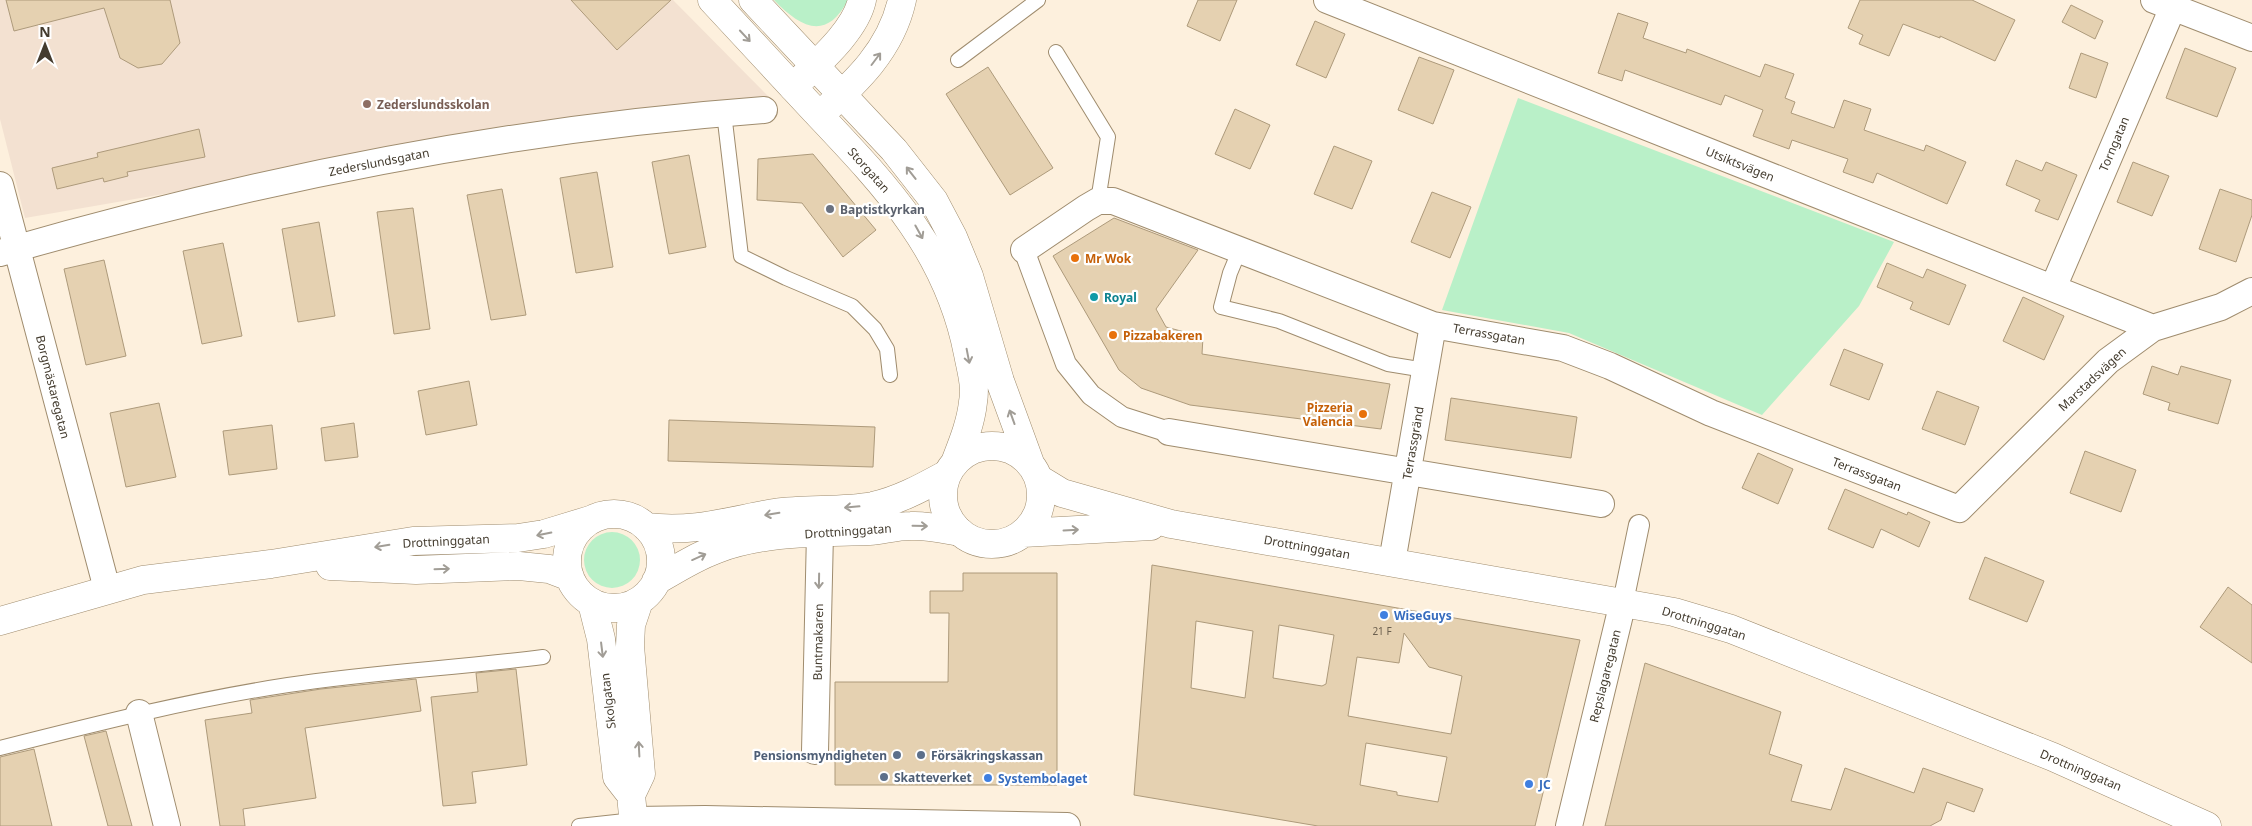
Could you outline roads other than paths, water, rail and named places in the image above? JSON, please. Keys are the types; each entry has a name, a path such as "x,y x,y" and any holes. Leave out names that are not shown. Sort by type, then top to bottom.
{"main road":[{"name":"Storgatan","path":"712,0 880,181 914,223 936,262 956,309 966,342 974,386 974,402 952,467"},
{"path":"753,0 894,150 934,201 953,237 969,276 1000,381 1034,471 1041,490 1039,508 1031,524 1023,533 1011,540 984,544 960,532 949,520 944,505 943,490 952,467 967,452 980,446 1007,447 1019,454 1034,471"},
{"path":"793,87 849,26 860,8 862,0"},
{"path":"820,115 873,63 885,47 899,14 902,0"},
{"name":"Drottninggatan","path":"646,527 672,530 692,529 776,513 873,506 906,496 952,467"},
{"name":"Drottninggatan","path":"1034,471 1062,493 1170,524 1623,602 1674,612 1731,629 2053,757 2208,826"},
{"path":"633,814 641,774 630,646 631,625 660,567 660,552 655,538 646,527 634,518 620,514 606,514 590,520 578,530 569,545 566,561 570,578 579,592 592,603 616,608 647,591"},
{"name":"Drottninggatan","path":"0,621 143,580 271,564 414,541 536,536 566,529 590,520"},
{"name":"Drottninggatan","path":"1023,533 1170,524"},
{"name":"Drottninggatan","path":"647,591 688,562 717,549 781,535 875,530 910,526 927,526 960,532"},
{"name":"Drottninggatan","path":"271,564 416,570 519,566 549,569 570,578"},
{"name":"Skolgatan","path":"592,603 601,639 617,777 633,814"}],"street":[{"name":"Utsiktsvägen","path":"1327,0 2153,328"},
{"name":"Torngatan","path":"2053,288 2167,2"},
{"path":"2167,2 2252,38"},
{"name":"Zederslundsgatan","path":"9,250 222,196 409,156 634,121 764,110"},
{"name":"Borgmästaregatan","path":"0,185 9,250 107,589"},
{"path":"1098,201 1024,250 1066,364 1091,395 1122,416 1169,432 1601,504"},
{"name":"Terrassgatan","path":"1098,201 1113,201 1128,205 1433,325 1563,348 1610,366 1711,414 1959,509"},
{"name":"Marstadsvägen","path":"1959,509 2108,361 2153,328 2221,307 2252,291"},
{"name":"Terrassgränd","path":"1392,562 1433,325"},
{"name":"Repslagaregatan","path":"1569,826 1623,602 1639,525"},
{"name":"Buntmakaren","path":"815,751 820,533"},
{"path":"139,713 168,826"},
{"path":"633,814 715,820 1068,826"}],"lane":[{"path":"958,60 1038,0"},
{"path":"1056,52 1108,137 1098,201"},
{"path":"724,113 741,256 786,278 852,306 875,330 887,349 890,375"},
{"path":"1240,249 1230,273 1221,307 1279,321 1388,364 1425,370"},
{"path":"0,748 139,713 289,684 543,657"},
{"path":"579,826 633,814"}],"place":[{"name":"Zederslundsskolan","path":"367,104"},
{"name":"Baptistkyrkan","path":"830,209"},
{"name":"Mr Wok","path":"1075,258"},
{"name":"Royal","path":"1094,297"},
{"name":"Pizzabakeren","path":"1113,335"},
{"name":"Pizzeria Valencia","path":"1363,414"},
{"name":"WiseGuys","path":"1384,615"},
{"name":"Pensionsmyndigheten","path":"897,755"},
{"name":"Försäkringskassan","path":"921,755"},
{"name":"Skatteverket","path":"884,777"},
{"name":"Systembolaget","path":"988,778"},
{"name":"JC","path":"1529,784"}]}
